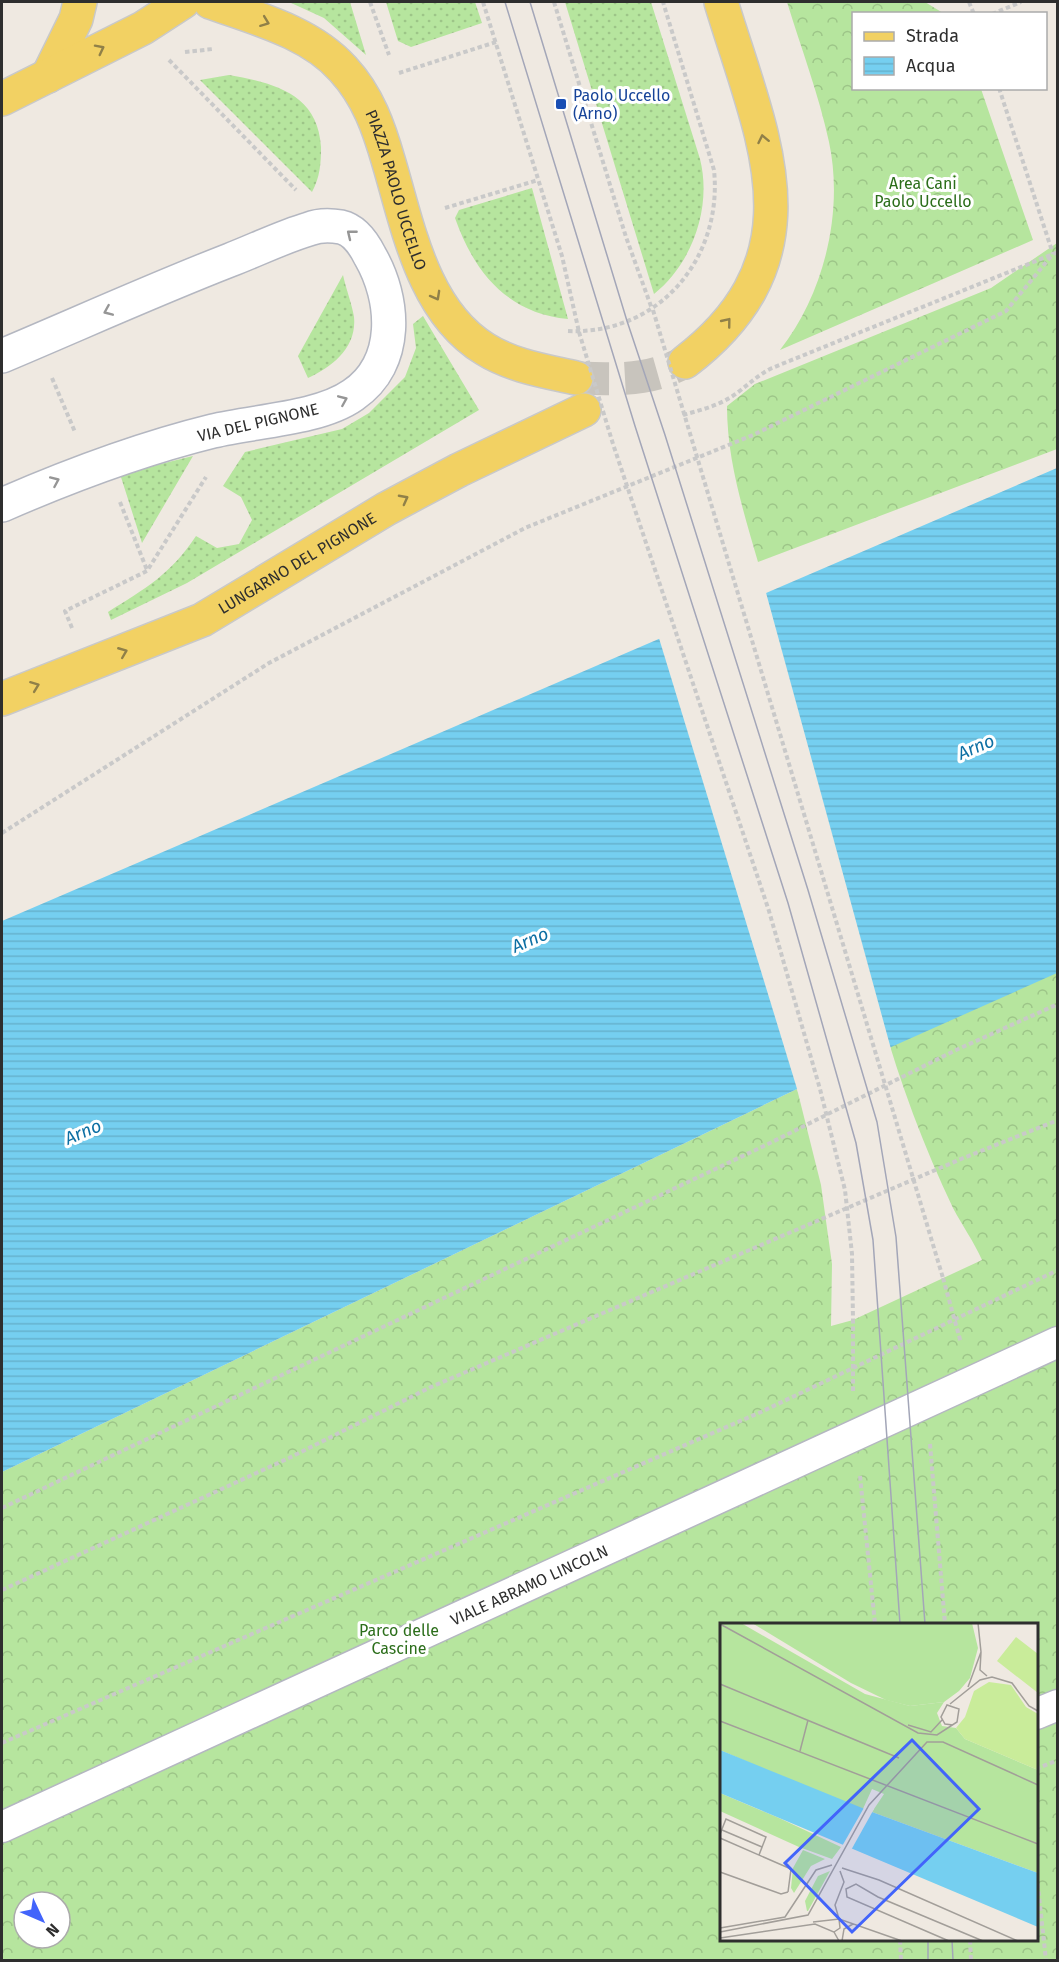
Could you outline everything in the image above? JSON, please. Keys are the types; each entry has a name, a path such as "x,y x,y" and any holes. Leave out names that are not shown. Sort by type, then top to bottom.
{"main road":[{"path":"48,76 76,19 80,2"},
{"path":"2,99 143,28 183,2"},
{"name":"PIAZZA PAOLO UCCELLO","path":"210,2 290,32 316,46 342,68 357,87 378,127 425,275 437,300 470,339 499,357 535,369 576,378"},
{"path":"685,362 706,346 743,300 767,249 771,220 772,188 761,127 721,2"},
{"name":"LUNGARNO DEL PIGNONE","path":"2,699 201,620 386,509 459,470 584,410"}],"street":[{"name":"VIA DEL PIGNONE","path":"2,356 308,229 330,225 351,231 366,249 384,285 390,307 388,340 376,370 363,387 345,400 276,420 215,430 104,462 2,505"},
{"name":"VIALE ABRAMO LINCOLN","path":"2,1827 1058,1342"},
{"path":"1038,1713 1058,1705"}],"path":[{"path":"370,2 392,64"},
{"path":"483,2 562,256 579,332 613,444 769,911 820,1089 845,1190 852,1254 854,1320 852,1368 856,1434 875,1623"},
{"path":"554,2 626,237 652,310 954,1319"},
{"path":"561,331 579,332 627,321 652,310 674,292 698,261 711,228 716,195 714,170 663,2"},
{"path":"997,12 1021,2"},
{"path":"395,75 496,42"},
{"path":"166,57 303,197"},
{"path":"1000,90 1055,253"},
{"path":"441,209 538,179"},
{"path":"682,415 708,408 735,394 758,375 772,368 1055,253"},
{"path":"2,833 269,663 525,528 753,435 1006,310 1055,253"},
{"path":"51,377 77,437"},
{"path":"76,637 65,611 147,571 208,474"},
{"path":"118,496 147,571"},
{"path":"2,1508 768,1144 956,1050 1058,1004"},
{"path":"2,1590 289,1458 496,1358 971,1154 1058,1120"},
{"path":"2,1743 761,1412 1058,1270"},
{"path":"927,1401 945,1623"},
{"path":"1038,1768 1058,1760"},
{"path":"1038,1887 1046,1960"},
{"path":"900,1941 901,1960"},
{"path":"970,1941 971,1960"}],"green space":[{"path":"289,2 350,2 366,55 324,18"},
{"path":"386,2 475,2 482,23 411,47 398,41"},
{"path":"565,2 651,2 700,159 703,196 696,232 679,266 654,294"},
{"name":"Area Cani Paolo Uccello","path":"787,2 925,2 941,12 852,12 852,90 981,90 1033,240 780,350 808,304 819,278 832,224 833,169 825,124"},
{"path":"229,75 277,87 291,94 312,115 318,129 321,159 317,181 312,192 200,80"},
{"path":"532,188 568,319 546,315 510,299 483,272 472,256 455,218 459,210"},
{"path":"1057,243 1057,449 758,562 733,465 727,406 755,384 991,288"},
{"path":"343,275 354,317 351,338 347,347 334,362 308,378 298,356"},
{"path":"423,316 479,410 187,583 111,620 108,612 146,588 167,571 196,536 217,548 239,544 252,520 241,497 223,486 245,452 342,429 369,413 405,377 416,348 413,324"},
{"path":"193,456 142,543 120,474"},
{"name":"Parco delle Cascine","path":"1057,944 1057,1960 2,1960 2,1472 797,1089 821,1185 832,1264 831,1326 853,1320 982,1260 953,1208 932,1162 905,1091 882,1019"}],"water":[{"name":"Arno","path":"1057,468 1057,973 797,1089 2,1472 2,921"}],"pier":[{"path":"765,589 891,1049 798,1092 658,635"}],"tunnel":[{"path":"576,378 632,378 658,373 685,362"}],"tram line":[{"path":"505,2 635,426 788,903 856,1143 873,1240 900,1623"},
{"path":"530,2 627,321 808,890 877,1122 896,1237 925,1623"},
{"path":"928,1941 928,1960"},
{"path":"952,1941 953,1960"}],"place":[{"name":"Paolo Uccello (Arno)","path":"561,104"}]}
